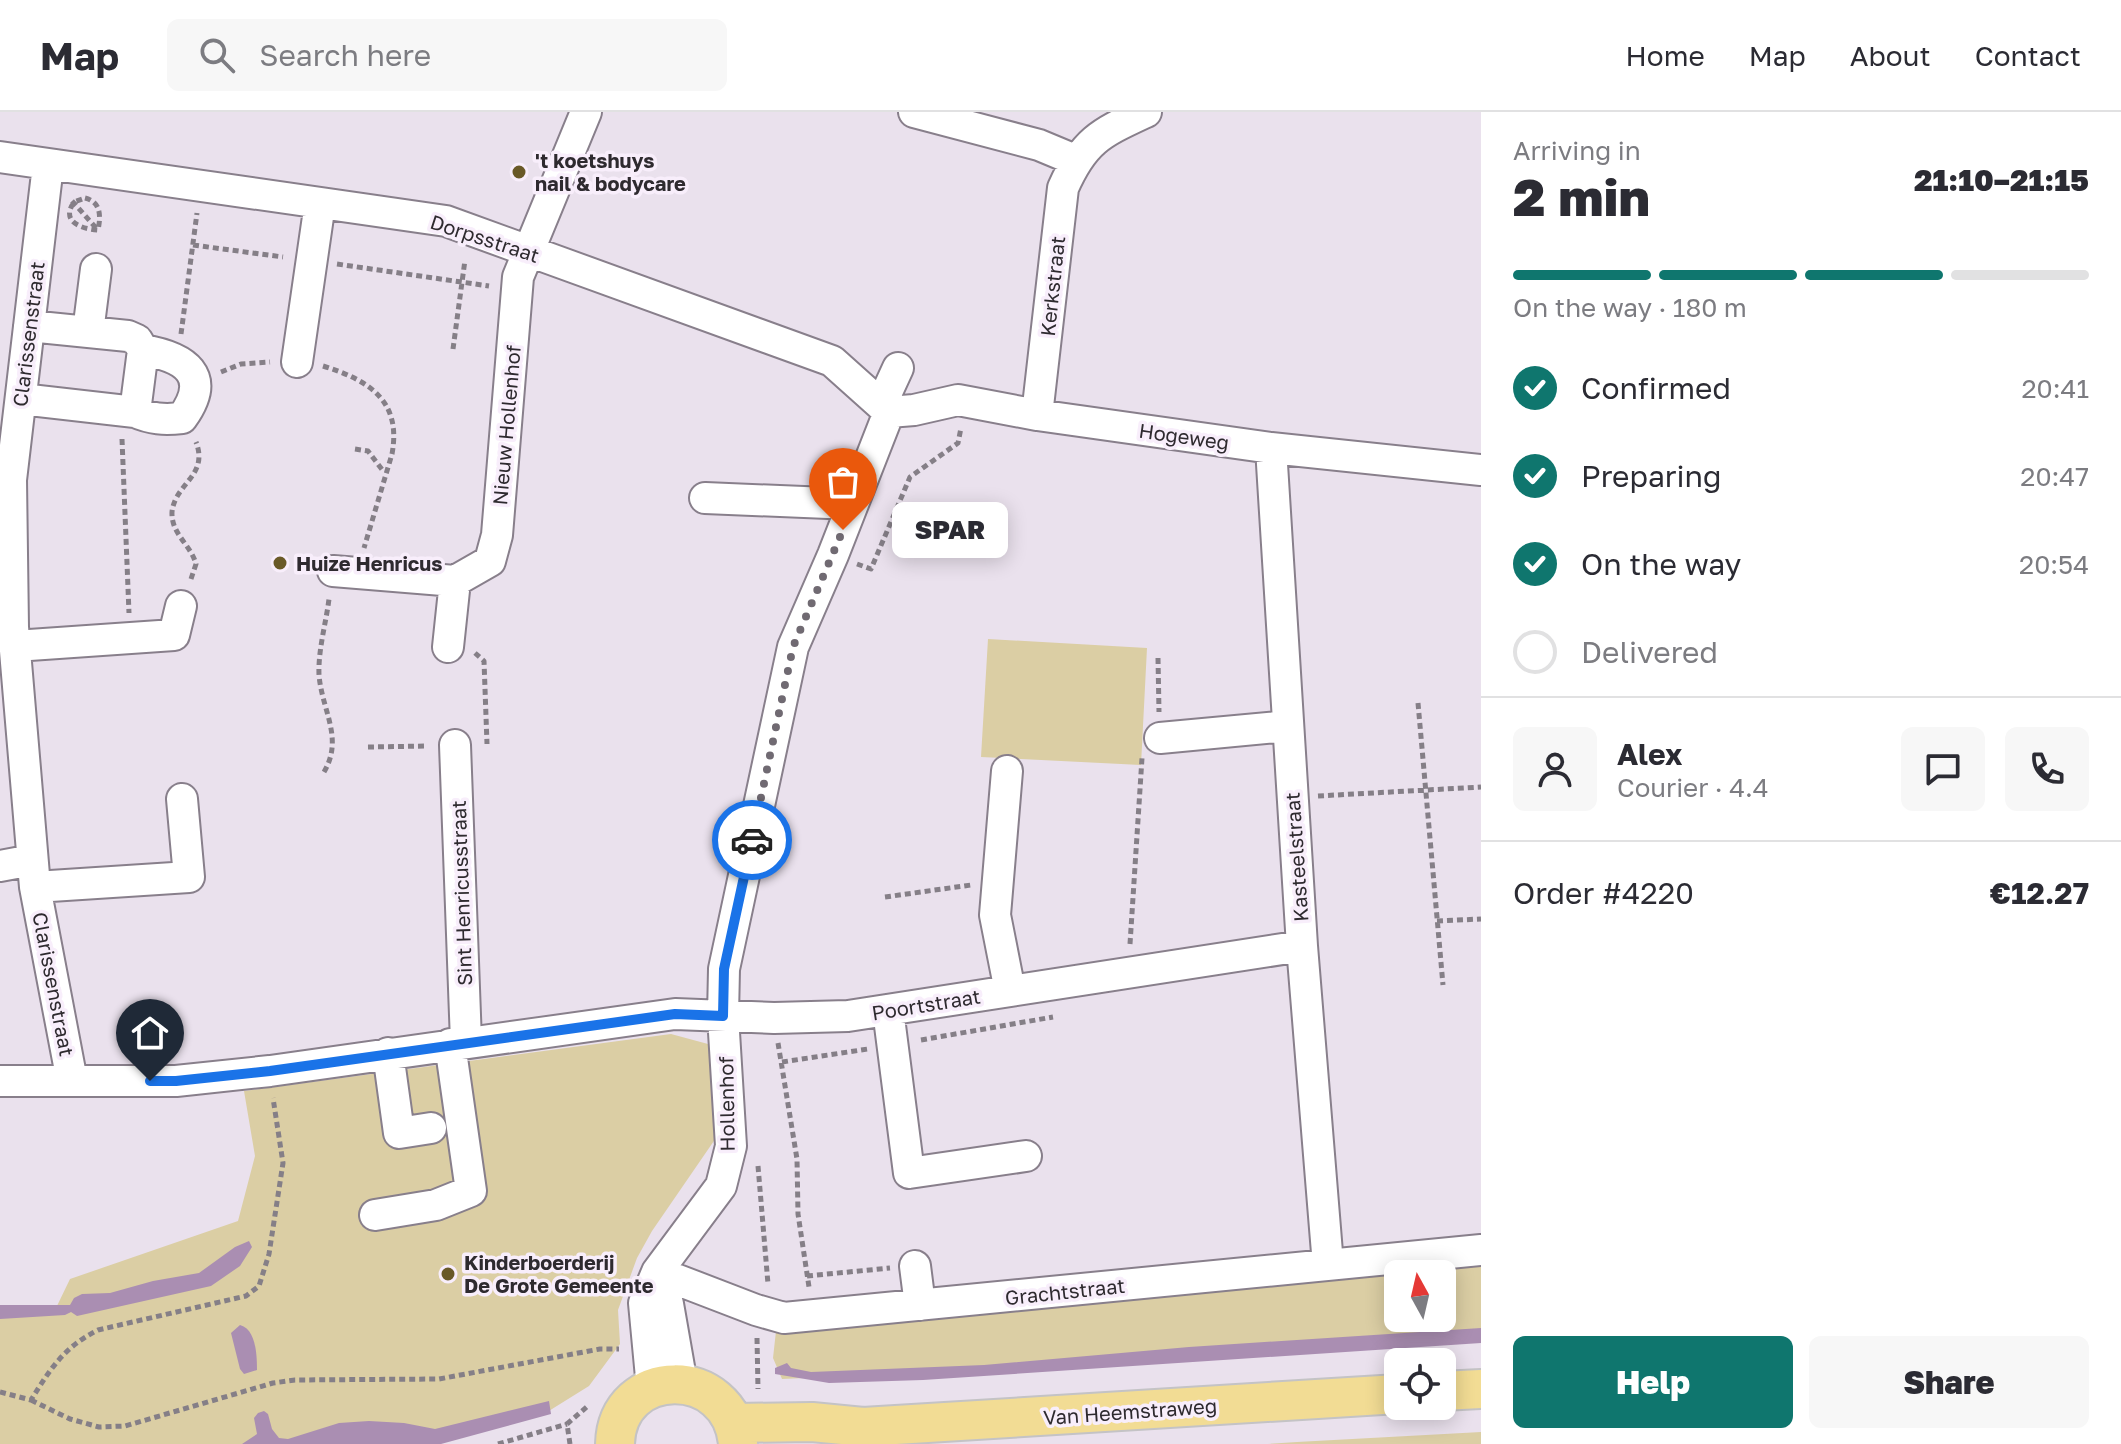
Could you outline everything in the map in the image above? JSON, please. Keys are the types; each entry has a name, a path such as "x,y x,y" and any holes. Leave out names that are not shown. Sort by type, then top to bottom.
{"main road":[{"path":"595,1436 621,1416 632,1401 667,1386 707,1391 723,1405 736,1433"},
{"path":"1456,1390 1481,1389"},
{"name":"Van Heemstraweg","path":"736,1433 812,1422 863,1427 1384,1395"},
{"name":"Van Heemstraweg","path":"810,1444 863,1427"}],"street":[{"path":"529,251 586,112"},
{"path":"914,112 1039,145 1075,160"},
{"name":"Kerkstraat","path":"1037,415 1063,188 1075,160 1101,133 1146,112"},
{"name":"Dorpsstraat","path":"0,157 446,221 832,361 885,408"},
{"name":"Clarissenstraat","path":"48,165 21,399 6,480 15,646 34,873 72,1081"},
{"path":"297,362 320,203"},
{"name":"Nieuw Hollenhof","path":"455,581 490,561 497,535 518,277 529,251"},
{"path":"88,332 96,269"},
{"path":"21,399 130,411 165,420 182,418 195,393 186,368 143,350 137,340 128,336 29,326"},
{"path":"130,411 143,350"},
{"name":"Hollenhof","path":"657,1272 721,1186 731,1146 723,1016 724,969 793,647 833,555 898,368"},
{"name":"Hogeweg","path":"885,408 965,401 1037,415 1271,448 1481,470"},
{"name":"Kasteelstraat","path":"1271,448 1302,946 1328,1265"},
{"path":"705,498 852,504"},
{"path":"348,572 455,581 448,647"},
{"path":"15,646 174,635 181,606"},
{"path":"1160,738 1288,726"},
{"name":"Sint Henricusstraat","path":"375,1215 436,1205 471,1191 458,1043 455,745"},
{"path":"1007,771 995,915 1010,991"},
{"name":"Clarissenstraat","path":"34,873 189,877 182,799"},
{"path":"0,866 34,873"},
{"name":"Poortstraat","path":"0,1081 176,1081 270,1071 675,1014 774,1018 848,1016 1302,946"},
{"path":"888,1010 909,1173 1026,1156"},
{"path":"388,1053 399,1133 431,1128"},
{"name":"Grachtstraat","path":"657,1272 784,1318 1481,1250"},
{"path":"915,1266 920,1305"},
{"path":"657,1272 668,1304 667,1386"}],"path":[{"path":"201,186 193,245 186,368 297,362 319,365 366,382 384,401 392,417 395,438 379,504 348,572 319,670 334,746 324,772"},
{"path":"85,198 96,203 101,218 98,230 77,227 70,219 70,208 74,202 85,198"},
{"name":"Dorpsstraat","path":"193,245 517,290"},
{"path":"453,349 465,260"},
{"path":"833,555 871,569 910,477 958,443 965,401"},
{"path":"130,411 122,438 130,638"},
{"path":"181,606 196,564 173,524 172,511 175,498 198,468 199,457 192,433 182,418"},
{"path":"355,449 368,451 385,473"},
{"path":"448,647 472,650 484,661 487,744"},
{"path":"1128,973 1143,753 1160,752 1158,658"},
{"path":"1418,703 1443,985"},
{"path":"1292,797 1481,787"},
{"path":"885,897 965,884 998,887"},
{"path":"1437,921 1481,919"},
{"path":"774,1018 797,1159 798,1214 813,1315"},
{"path":"31,1400 55,1362 77,1340 98,1330 246,1296 259,1286 269,1254 283,1163 270,1071"},
{"path":"731,1146 757,1160 769,1288 756,1310 758,1389"},
{"path":"807,1276 915,1266"},
{"path":"0,1392 31,1400 70,1419 99,1427 125,1426 273,1383 295,1380 439,1379 600,1349 627,1350"},
{"path":"498,1444 595,1436"}],"shaded area":[{"path":"988,639 1147,648 1141,765 981,757"},
{"path":"671,1034 708,1044 718,1135 637,1258 618,1310 620,1344 589,1386 544,1414 403,1444 0,1444 0,1312 56,1308 70,1279 238,1221 255,1156 244,1091"},
{"path":"249,1241 252,1247 240,1266 211,1286 77,1316 71,1312 0,1319 0,1305 70,1305 74,1298 82,1294 110,1293 199,1273 235,1247"},
{"path":"1481,1263 1481,1340 1006,1369 782,1379 773,1358 776,1331 1384,1272 1384,1332 1456,1332 1456,1265"},
{"path":"240,1325 252,1337 257,1357 257,1370 244,1374 231,1333"},
{"path":"1481,1328 1481,1343 923,1380 829,1383 775,1374 775,1368 787,1363 791,1368 811,1372 984,1365 1189,1347"},
{"path":"549,1401 551,1414 441,1444 242,1444 257,1434 254,1418 264,1411 279,1438 288,1439 339,1423 404,1423 435,1429"},
{"path":"1481,1432 1481,1444 1268,1444 1297,1442"}],"way so far":[{"path":"752,840 793,647 843,530"}],"place":[{"name":"'t koetshuys nail & bodycare","path":"519,172"},
{"name":"SPAR","path":"843,530"},
{"name":"Huize Henricus","path":"280,563"},
{"name":"Kinderboerderij De Grote Gemeente","path":"448,1274"}],"route":[{"path":"150,1081 270,1071 675,1014 723,1016 724,969 752,840"}]}
